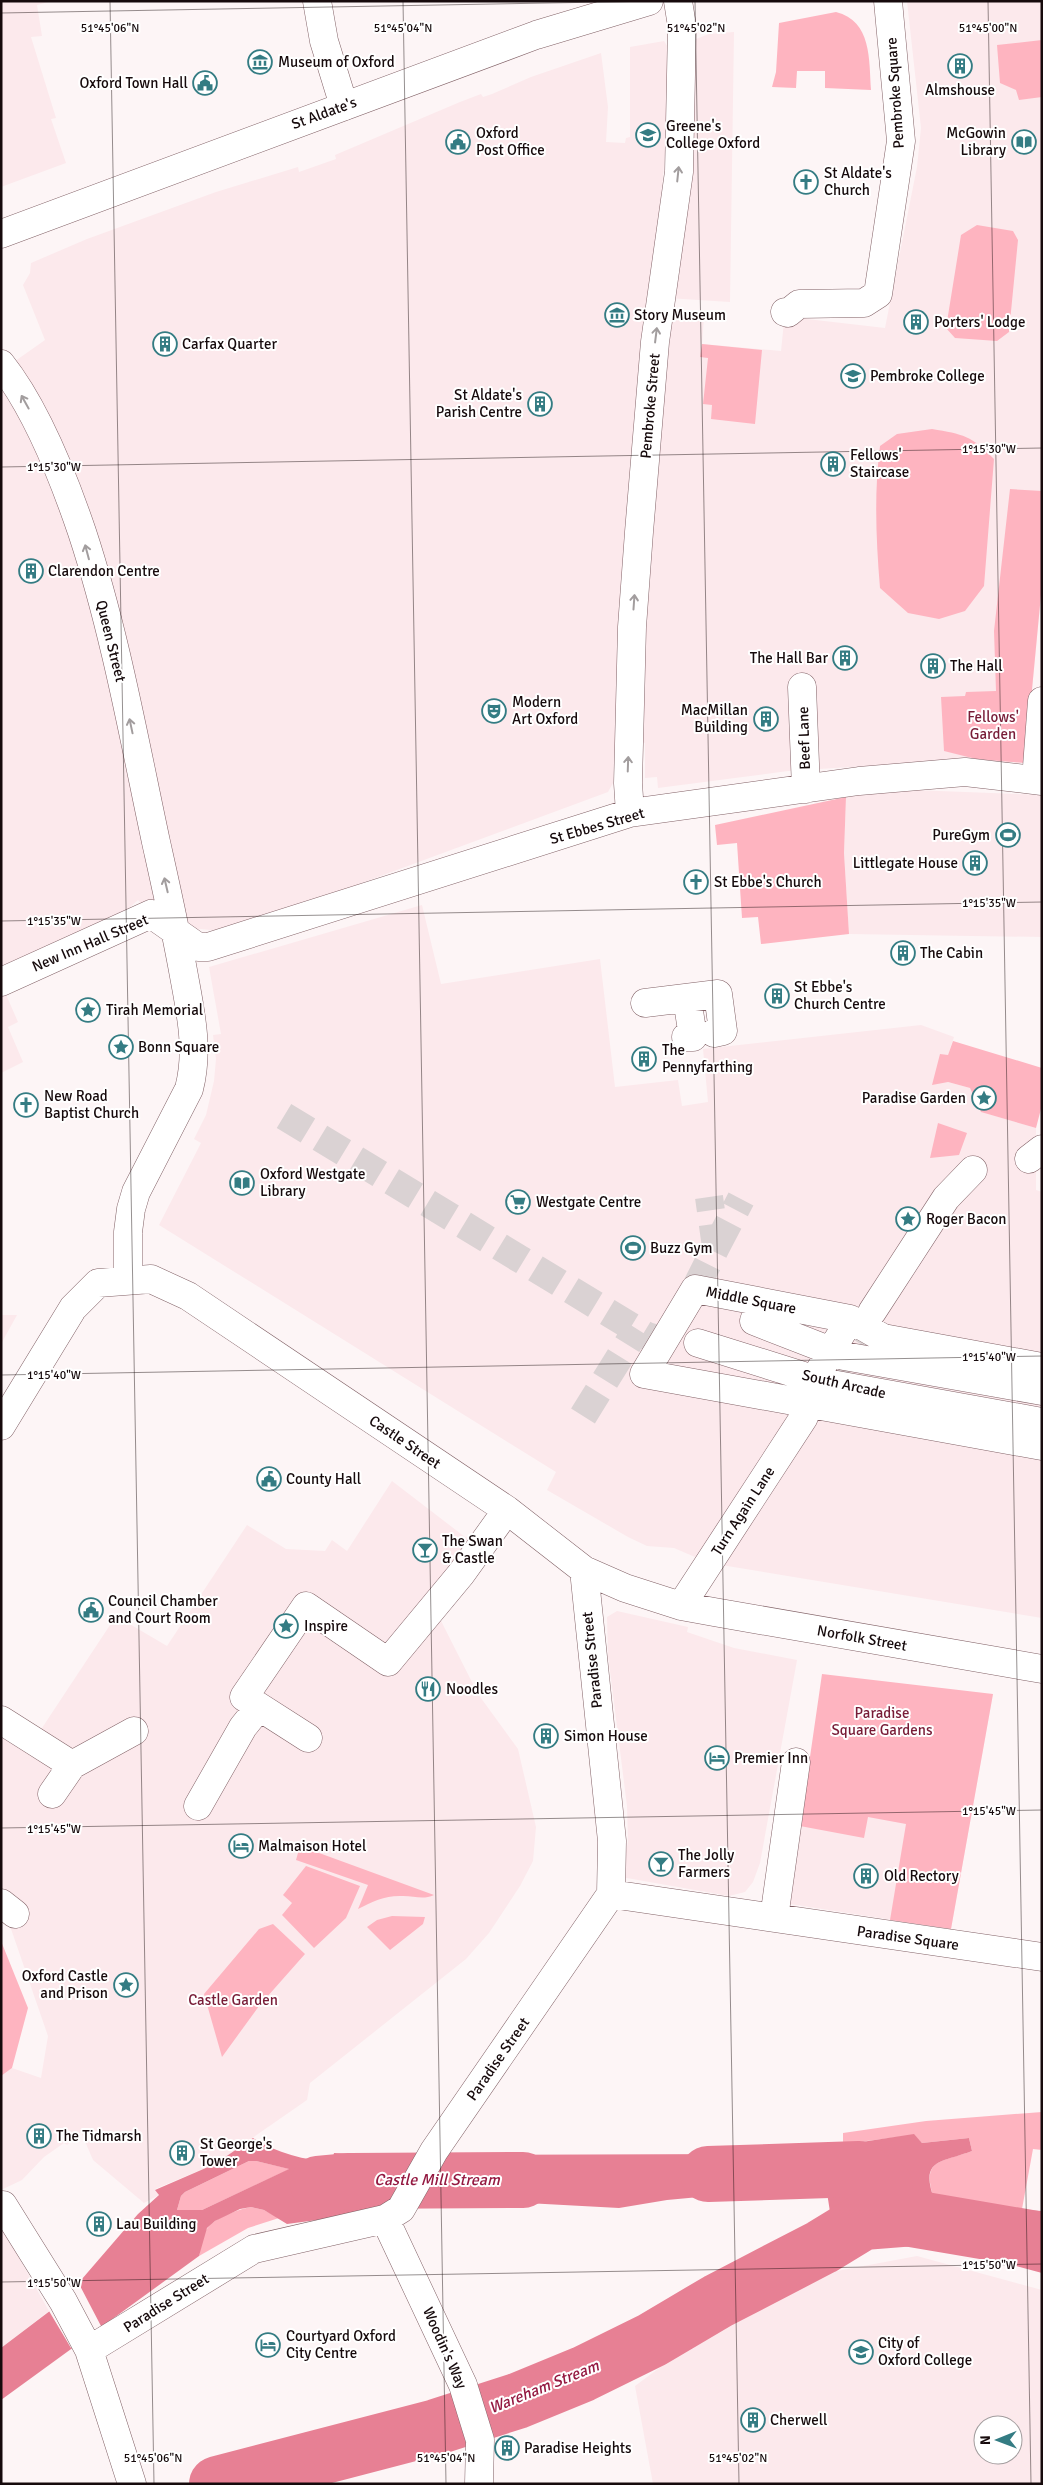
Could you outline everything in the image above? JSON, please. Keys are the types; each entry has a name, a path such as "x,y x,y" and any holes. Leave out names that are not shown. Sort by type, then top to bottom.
{"street":[{"path":"317,1 324,41 344,106"},
{"name":"St Aldate's","path":"1,234 536,35 649,1"},
{"name":"Pembroke Street","path":"630,813 628,783 632,627 639,532 655,342 679,172 682,26 678,1"},
{"name":"Pembroke Square","path":"785,312 788,313 799,304 864,304 878,294 901,141 888,1"},
{"name":"Queen Street","path":"1,364 30,410 58,468 82,532 128,712 176,932"},
{"name":"Beef Lane","path":"802,687 806,789"},
{"path":"1039,781 1042,701"},
{"name":"St Ebbes Street","path":"176,932 198,947 208,947 630,813 859,781 965,772 1039,781"},
{"name":"New Inn Hall Street","path":"1,982 151,914 176,932"},
{"path":"128,1280 131,1208 136,1192 182,1105 192,1075 194,1041 176,932"},
{"path":"645,1003 718,994 723,1032 714,1033"},
{"path":"686,1037 693,1037 687,998"},
{"path":"802,1410 861,1316 946,1198 973,1170"},
{"name":"Castle Street","path":"1,1426 73,1308 98,1283 151,1279 188,1296 507,1510 584,1570 625,1588 682,1606"},
{"name":"Middle Square","path":"802,1410 644,1374 695,1289 861,1316"},
{"name":"South Arcade","path":"758,1313 754,1322 844,1356 1042,1391"},
{"path":"861,1316 883,1338 1042,1367"},
{"name":"South Arcade","path":"698,1343 826,1383 1042,1422"},
{"path":"989,1436 1003,1360"},
{"name":"South Arcade","path":"802,1410 989,1436 1042,1446"},
{"name":"Turn Again Lane","path":"682,1606 802,1410"},
{"path":"308,1738 244,1697 306,1606 388,1662 461,1574 507,1510"},
{"name":"Paradise Street","path":"87,2345 254,2249 393,2214 434,2151 611,1894 612,1841 584,1570"},
{"name":"Norfolk Street","path":"682,1606 1042,1669"},
{"path":"198,1806 243,1727 259,1707"},
{"path":"1,1720 72,1765"},
{"path":"52,1794 72,1765 134,1731"},
{"path":"774,1918 796,1762"},
{"name":"Paradise Square","path":"611,1894 1042,1957"},
{"path":"1,2206 3,2205 63,2301 87,2345 132,2484"},
{"name":"Woodin's Way","path":"393,2214 463,2384 480,2440 480,2484"}],"shaded area":[{"path":"1,1 52,1 37,5 42,36 31,37 56,118 51,119 66,163 1,187"},
{"name":"Pembroke College","path":"907,1 1042,1 1042,586 1025,763 976,759 788,771 658,788 657,777 645,778 645,743 639,741 638,738 657,460 672,314 704,317 702,344 781,351 785,312 807,319 885,328 917,167 921,128"},
{"path":"734,32 730,302 652,297 629,483 613,783 608,792 229,932 201,929 176,933 151,914 138,900 129,908 15,962 1,981 1,371 45,340 23,285 30,273 31,263 87,239 216,192 298,167 299,172 336,159 335,155 460,102 481,94 483,97 492,94 531,77 601,53 608,107 606,142 625,143 626,138 630,137 630,47 664,41 669,49 666,142 661,198 690,200 696,39 709,34"},
{"name":"Littlegate House","path":"886,789 1042,795 1042,937 849,934 844,853 846,797"},
{"path":"422,905 441,984 600,959 615,1087 678,1080 682,1106 708,1102 703,1049 921,1025 954,1037 948,1055 948,1082 970,1088 982,1112 1036,1128 1036,1190 1042,1192 1042,1618 709,1563 674,1548 647,1546 547,1490 556,1472 159,1225 201,1143 194,1139 206,1115 214,1081 216,1059 213,1035 221,1034 209,967"},
{"path":"1,983 18,1022 8,1027 23,1062 1,1073"},
{"path":"1,1315 17,1315 1,1344"},
{"path":"392,1481 465,1537 496,1549 437,1613 478,1694 518,1749 536,1827 533,1861 520,1886 489,1933 466,1959 310,2083 307,2100 215,2164 155,2189 159,2195 144,2203 93,2160 81,2132 67,2145 64,2143 44,2157 22,2180 1,2190 1,2076 12,2068 41,2078 48,2036 1,1900 1,1717 36,1737 116,1616 167,1646 247,1525 286,1549 325,1551 332,1540 347,1551"},
{"path":"617,1611 688,1627 687,1632 734,1648 797,1660 760,1863 753,1882 745,1892 729,1896 621,1877 628,1842 627,1806 608,1655 607,1617"},
{"path":"993,1694 951,1929 790,1904 800,1826"},
{"path":"914,2134 922,2143 969,2138 972,2151 942,2161 931,2169 930,2186 934,2199 952,2206 1042,2211 1042,2273 1009,2264 891,2244 830,2212 826,2186 804,2186 829,2147"},
{"path":"253,2138 281,2151 322,2161 332,2161 334,2153 391,2155 408,2158 377,2212 287,2224 264,2210 251,2207 240,2209 215,2221 207,2228 199,2256 1,2400 1,2348 63,2301 138,2214 159,2195 155,2190 215,2164","holes":["249,2161 289,2169 202,2210 177,2210 181,2196 185,2192"]},
{"path":"799,2149 776,2190 667,2200 619,2208 487,2201 433,2205 458,2155 743,2154"},
{"path":"1,2226 49,2311 1,2348"},
{"name":"City of Oxford College","path":"917,2256 1042,2290 1042,2484 653,2484 635,2386 725,2319 794,2279"}],"green space":[{"path":"836,12 848,17 862,33 869,55 871,90 825,88 825,71 797,71 796,88 772,87 776,72 779,23"},
{"path":"1042,40 1042,97 1019,100 1016,90 1000,83 997,45"},
{"path":"977,225 1013,231 1018,240 1009,332 997,341 955,338 946,328 961,235"},
{"path":"702,344 762,350 755,424 711,419 712,405 703,404 708,358 700,357"},
{"path":"932,429 966,437 979,445 994,459 984,586 965,611 939,619 908,613 880,588 877,534 876,499 880,446 897,434"},
{"name":"Fellows' Garden","path":"1010,489 1042,491 1042,584 1025,763 976,759 944,751 941,697 965,696 966,692 996,691 994,631"},
{"path":"846,797 844,853 849,934 761,944 758,917 742,918 737,843 717,845 715,825"},
{"path":"953,1041 1042,1068 1042,1105 1036,1128 981,1112 970,1088 948,1082 932,1085 940,1054 948,1055"},
{"path":"938,1123 967,1133 959,1155 930,1158"},
{"name":"Paradise Square Gardens","path":"822,1674 993,1694 951,1929 890,1920 906,1824 868,1817 864,1838 800,1826"},
{"path":"300,1846 434,1895 423,1898 391,1896 374,1901 358,1909 368,1885 296,1860"},
{"path":"306,1866 360,1886 346,1918 314,1948 282,1915 292,1903 283,1895"},
{"path":"392,1916 425,1917 423,1924 390,1950 367,1927 377,1920"},
{"name":"Castle Garden","path":"273,1924 305,1954 259,2006 222,2057 204,1994 259,1929"},
{"path":"1,1941 28,2008 12,2068 1,2076"},
{"path":"1042,2112 1042,2150 1033,2149 1022,2209 952,2206 934,2199 930,2176 932,2169 942,2161 972,2151 969,2138 922,2143 914,2135 843,2144 843,2133 926,2121"},
{"path":"249,2161 290,2169 202,2210 177,2210 181,2196 185,2192"},
{"path":"251,2207 264,2210 279,2218 248,2228 199,2256 203,2236 210,2225 227,2215"}],"pier":[{"path":"78,2282 101,2326 71,2348 49,2311 63,2301"}],"waterway":[{"name":"Castle Mill Stream","path":"708,2174 859,2169 885,2187"},
{"name":"Castle Mill Stream","path":"318,2184 350,2181 523,2180"},
{"name":"Wareham Stream","path":"217,2484 436,2427 517,2401 583,2374 652,2340 718,2301 822,2247 863,2222 914,2218 1042,2240"}],"tunnel":[{"path":"284,1116 647,1336 664,1341"},
{"path":"695,1289 716,1247 709,1197"},
{"path":"716,1247 741,1199"},
{"path":"831,1375 872,1312"},
{"path":"583,1416 637,1329"}],"place":[{"name":"Museum of Oxford","path":"260,62"},
{"name":"Almshouse","path":"960,66"},
{"name":"Oxford Town Hall","path":"205,83"},
{"name":"Greene's College Oxford","path":"648,135"},
{"name":"Oxford Post Office","path":"458,142"},
{"name":"McGowin Library","path":"1024,142"},
{"name":"St Aldate's Church","path":"806,182"},
{"name":"Story Museum","path":"617,315"},
{"name":"Porters' Lodge","path":"916,322"},
{"name":"Carfax Quarter","path":"165,344"},
{"name":"Pembroke College","path":"853,376"},
{"name":"St Aldate's Parish Centre","path":"540,404"},
{"name":"Fellows' Staircase","path":"833,464"},
{"name":"Clarendon Centre","path":"31,571"},
{"name":"The Hall Bar","path":"845,658"},
{"name":"The Hall","path":"933,666"},
{"name":"Modern Art Oxford","path":"494,711"},
{"name":"MacMillan Building","path":"766,719"},
{"name":"PureGym","path":"1008,835"},
{"name":"Littlegate House","path":"975,863"},
{"name":"St Ebbe's Church","path":"696,882"},
{"name":"The Cabin","path":"903,953"},
{"name":"St Ebbe's Church Centre","path":"777,996"},
{"name":"Tirah Memorial","path":"88,1010"},
{"name":"Bonn Square","path":"121,1047"},
{"name":"The Pennyfarthing","path":"644,1059"},
{"name":"Paradise Garden","path":"984,1098"},
{"name":"New Road Baptist Church","path":"26,1105"},
{"name":"Oxford Westgate Library","path":"242,1183"},
{"name":"Westgate Centre","path":"518,1202"},
{"name":"Roger Bacon","path":"908,1219"},
{"name":"Buzz Gym","path":"633,1248"},
{"name":"County Hall","path":"269,1479"},
{"name":"The Swan & Castle","path":"425,1550"},
{"name":"Council Chamber and Court Room","path":"91,1610"},
{"name":"Inspire","path":"286,1626"},
{"name":"Noodles","path":"428,1689"},
{"name":"Simon House","path":"546,1736"},
{"name":"Premier Inn","path":"717,1758"},
{"name":"Malmaison Hotel","path":"241,1846"},
{"name":"The Jolly Farmers","path":"661,1864"},
{"name":"Old Rectory","path":"866,1876"},
{"name":"Oxford Castle and Prison","path":"126,1985"},
{"name":"The Tidmarsh","path":"39,2136"},
{"name":"St George's Tower","path":"182,2153"},
{"name":"Lau Building","path":"99,2224"},
{"name":"Courtyard Oxford City Centre","path":"268,2345"},
{"name":"City of Oxford College","path":"861,2352"},
{"name":"Cherwell","path":"753,2420"},
{"name":"Paradise Heights","path":"507,2448"}]}
